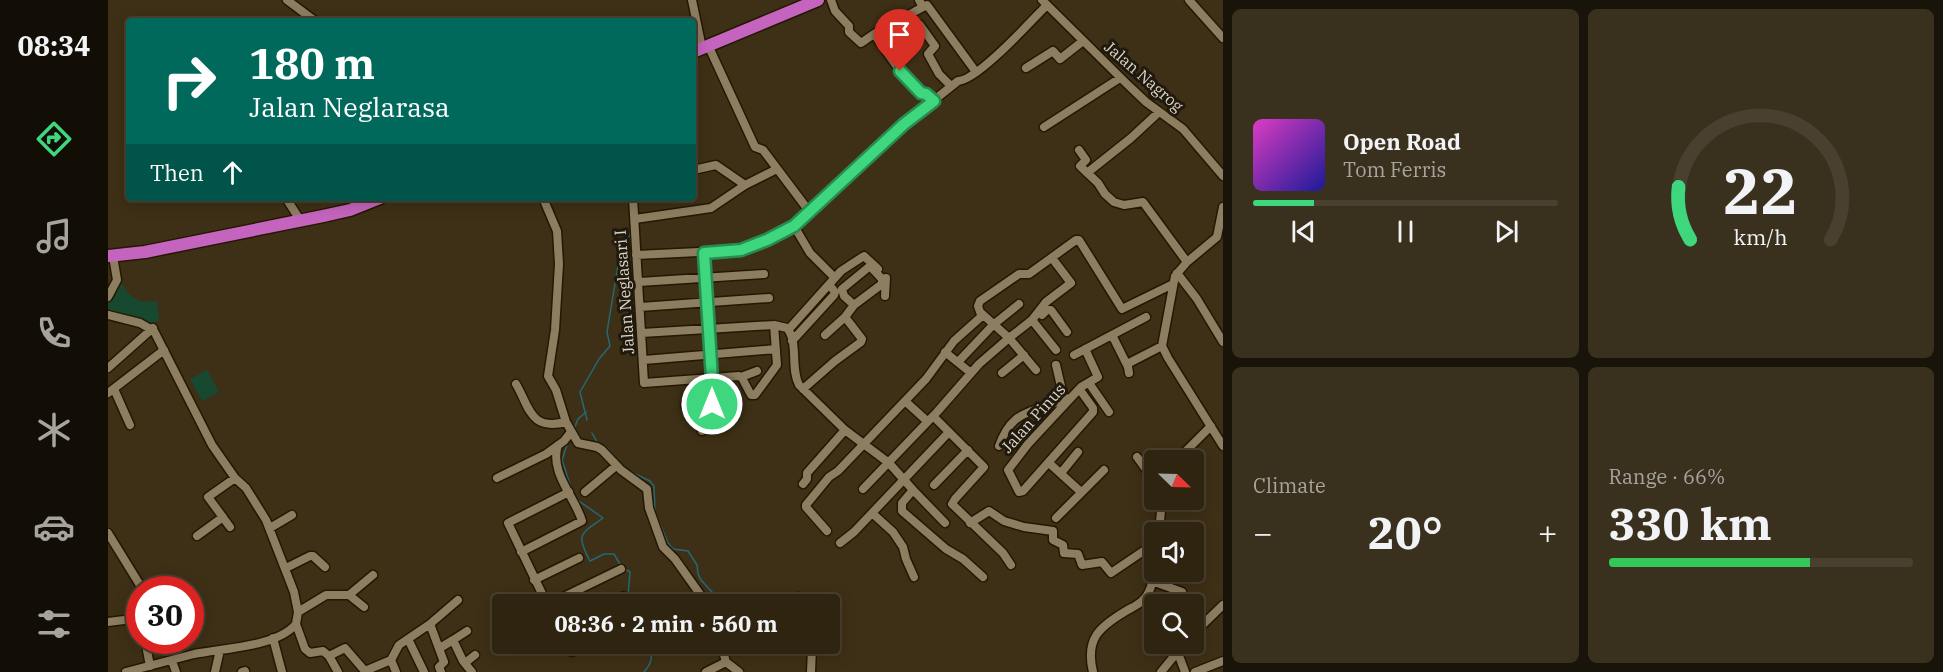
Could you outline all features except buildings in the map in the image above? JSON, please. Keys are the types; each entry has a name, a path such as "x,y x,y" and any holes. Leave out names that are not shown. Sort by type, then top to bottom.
{"highway":[{"path":"701,48 818,0"},
{"path":"111,256 145,252 350,210 372,201"}],"street":[{"path":"287,0 311,18"},
{"path":"692,0 695,18"},
{"path":"831,0 835,11 849,26 849,32 861,43 921,4 927,5 976,72"},
{"path":"1189,0 1223,38"},
{"path":"636,255 741,250 794,226 904,124 951,86 976,72 1045,3"},
{"name":"Jalan Nagrog","path":"1045,3 1120,78 1183,129 1223,176"},
{"path":"696,21 701,48 755,147 763,150 809,211"},
{"path":"920,25 935,46 928,54 939,74 951,86"},
{"path":"874,34 900,71 921,93 934,101"},
{"path":"1026,68 1053,51 1060,59 1083,41"},
{"path":"1044,127 1120,78"},
{"path":"1087,173 1160,112"},
{"path":"1079,150 1086,160 1080,166 1098,183 1105,194 1114,202 1124,205 1143,202 1187,262"},
{"path":"696,169 716,165 746,185"},
{"path":"634,219 711,208 746,185 777,169"},
{"path":"288,201 300,220"},
{"path":"544,201 557,231 559,264 555,330 548,376 556,390 559,405 572,433 580,444 602,450 616,466 647,489 649,508 663,547 675,559 700,594"},
{"name":"Jalan Neglasari I","path":"633,201 644,383 712,379"},
{"path":"1223,207 1221,229 1216,237 1177,273 1162,346 1223,446"},
{"path":"794,226 810,253 836,278"},
{"path":"1036,370 1009,338 983,315 978,306 980,302 1019,274 1027,275 1079,240 1123,309 1173,284"},
{"path":"685,405 712,404 704,253"},
{"path":"108,297 117,280 111,256"},
{"path":"789,329 844,268 864,256 885,274 887,279 885,296"},
{"path":"1033,321 1046,302 1071,283 1052,258"},
{"path":"825,335 845,317 854,305 882,284 882,279 870,266 842,289 844,296 854,305"},
{"path":"1177,273 1197,299 1223,342"},
{"path":"639,282 764,274"},
{"path":"792,341 834,295 835,292 831,287"},
{"path":"640,307 769,298"},
{"path":"958,362 993,325 1019,304"},
{"path":"863,489 991,351 1049,310 1067,332"},
{"path":"108,315 153,328 212,445 235,478 246,488 270,528 294,592 298,612 296,624 306,651 311,653 322,650 330,656 338,672"},
{"path":"827,531 806,505 829,477 838,471 926,379 945,351 983,315"},
{"path":"803,388 861,342 862,339 845,317"},
{"path":"1074,355 1146,317"},
{"path":"1033,321 1056,350"},
{"path":"741,377 752,395 755,395 775,368 774,325"},
{"path":"642,333 774,325 781,325 789,329 796,379 803,388 846,430 889,463 945,523"},
{"path":"108,368 153,328"},
{"path":"1112,335 1128,368 1162,346"},
{"path":"644,360 776,349"},
{"path":"1085,349 1098,376 1089,383 1109,412"},
{"path":"130,424 111,391 164,350"},
{"path":"945,351 972,373"},
{"path":"1002,373 1024,355"},
{"path":"999,446 1004,431 1024,413 1067,399 1056,365"},
{"path":"712,379 741,377 757,371"},
{"name":"Jalan Pinus","path":"1049,463 1020,493 1007,471 1067,399 1089,383"},
{"path":"516,384 531,415 556,425 567,422"},
{"path":"1080,390 1093,408 1093,412 1049,463 1081,492"},
{"path":"905,400 949,432 984,467 951,504 1003,553 1011,565"},
{"path":"702,406 702,431"},
{"path":"1187,450 1211,426"},
{"path":"803,484 807,479 807,473 846,430"},
{"path":"840,543 872,513 949,432"},
{"path":"497,478 537,460 572,433"},
{"path":"520,552 581,523 582,520 557,467 561,443"},
{"path":"934,485 968,450"},
{"path":"1061,474 1078,452"},
{"path":"1137,457 1144,467"},
{"path":"585,492 616,466"},
{"path":"1056,518 1104,470"},
{"path":"230,527 208,496 235,478"},
{"path":"914,490 902,503 902,511 946,549 963,558 983,577"},
{"path":"542,594 520,552 508,522 568,492"},
{"path":"970,523 989,511 1004,521 1023,527 1053,531 1053,540 1063,545 1063,552 1078,554 1081,565 1102,562 1111,573 1144,551"},
{"path":"872,513 893,532 903,547 914,577"},
{"path":"270,528 292,515"},
{"path":"197,537 223,517"},
{"path":"108,533 134,576"},
{"path":"286,568 310,556 325,567"},
{"path":"534,580 579,558"},
{"path":"569,594 621,569"},
{"path":"350,595 373,575"},
{"path":"1094,672 1090,655 1095,636 1110,621 1142,601 1152,582"},
{"path":"1155,582 1182,592"},
{"path":"298,612 326,595 350,595 364,607"},
{"path":"330,656 345,648 364,672 391,660 399,645 430,624 459,600"},
{"path":"1204,623 1223,605"},
{"path":"108,622 126,620"},
{"path":"126,672 196,654 273,639 296,624"},
{"path":"430,624 444,662 439,666 441,672"},
{"path":"440,648 467,631"},
{"path":"273,639 282,672"},
{"path":"408,639 424,672"},
{"path":"453,640 472,672"},
{"path":"214,672 220,650"},
{"path":"148,654 150,666"},
{"path":"724,654 726,662 739,672"},
{"path":"811,672 812,654"},
{"path":"1161,672 1177,654"},
{"path":"1178,654 1185,672"},
{"path":"465,663 476,655"},
{"path":"391,660 396,672"},
{"path":"172,661 176,672"},
{"path":"1195,672 1223,661"},
{"path":"706,672 726,662"}],"green space":[{"path":"121,283 128,293 140,301 157,301 159,321 151,323 109,313 108,304"},
{"path":"207,370 219,392 202,401 190,379"}],"waterway":[{"path":"696,58 708,52"},
{"path":"587,420 580,392 599,359 610,346 607,332 618,266 631,232"},
{"path":"574,429 578,419 586,412"},
{"path":"592,433 597,442 608,449 620,463"},
{"path":"568,442 562,460 571,488"},
{"path":"631,472 650,481 654,486 655,512 668,543 673,549 688,551 697,565 701,580 714,594"},
{"path":"573,493 576,499 603,518 583,535 583,545 590,561 604,554 614,554 621,566"},
{"path":"625,569 630,572 628,594"},
{"path":"644,672 649,665 650,654"}],"route":[{"path":"712,404 704,253 741,250 794,226 904,124 934,101 925,93 921,93 900,71"}]}
